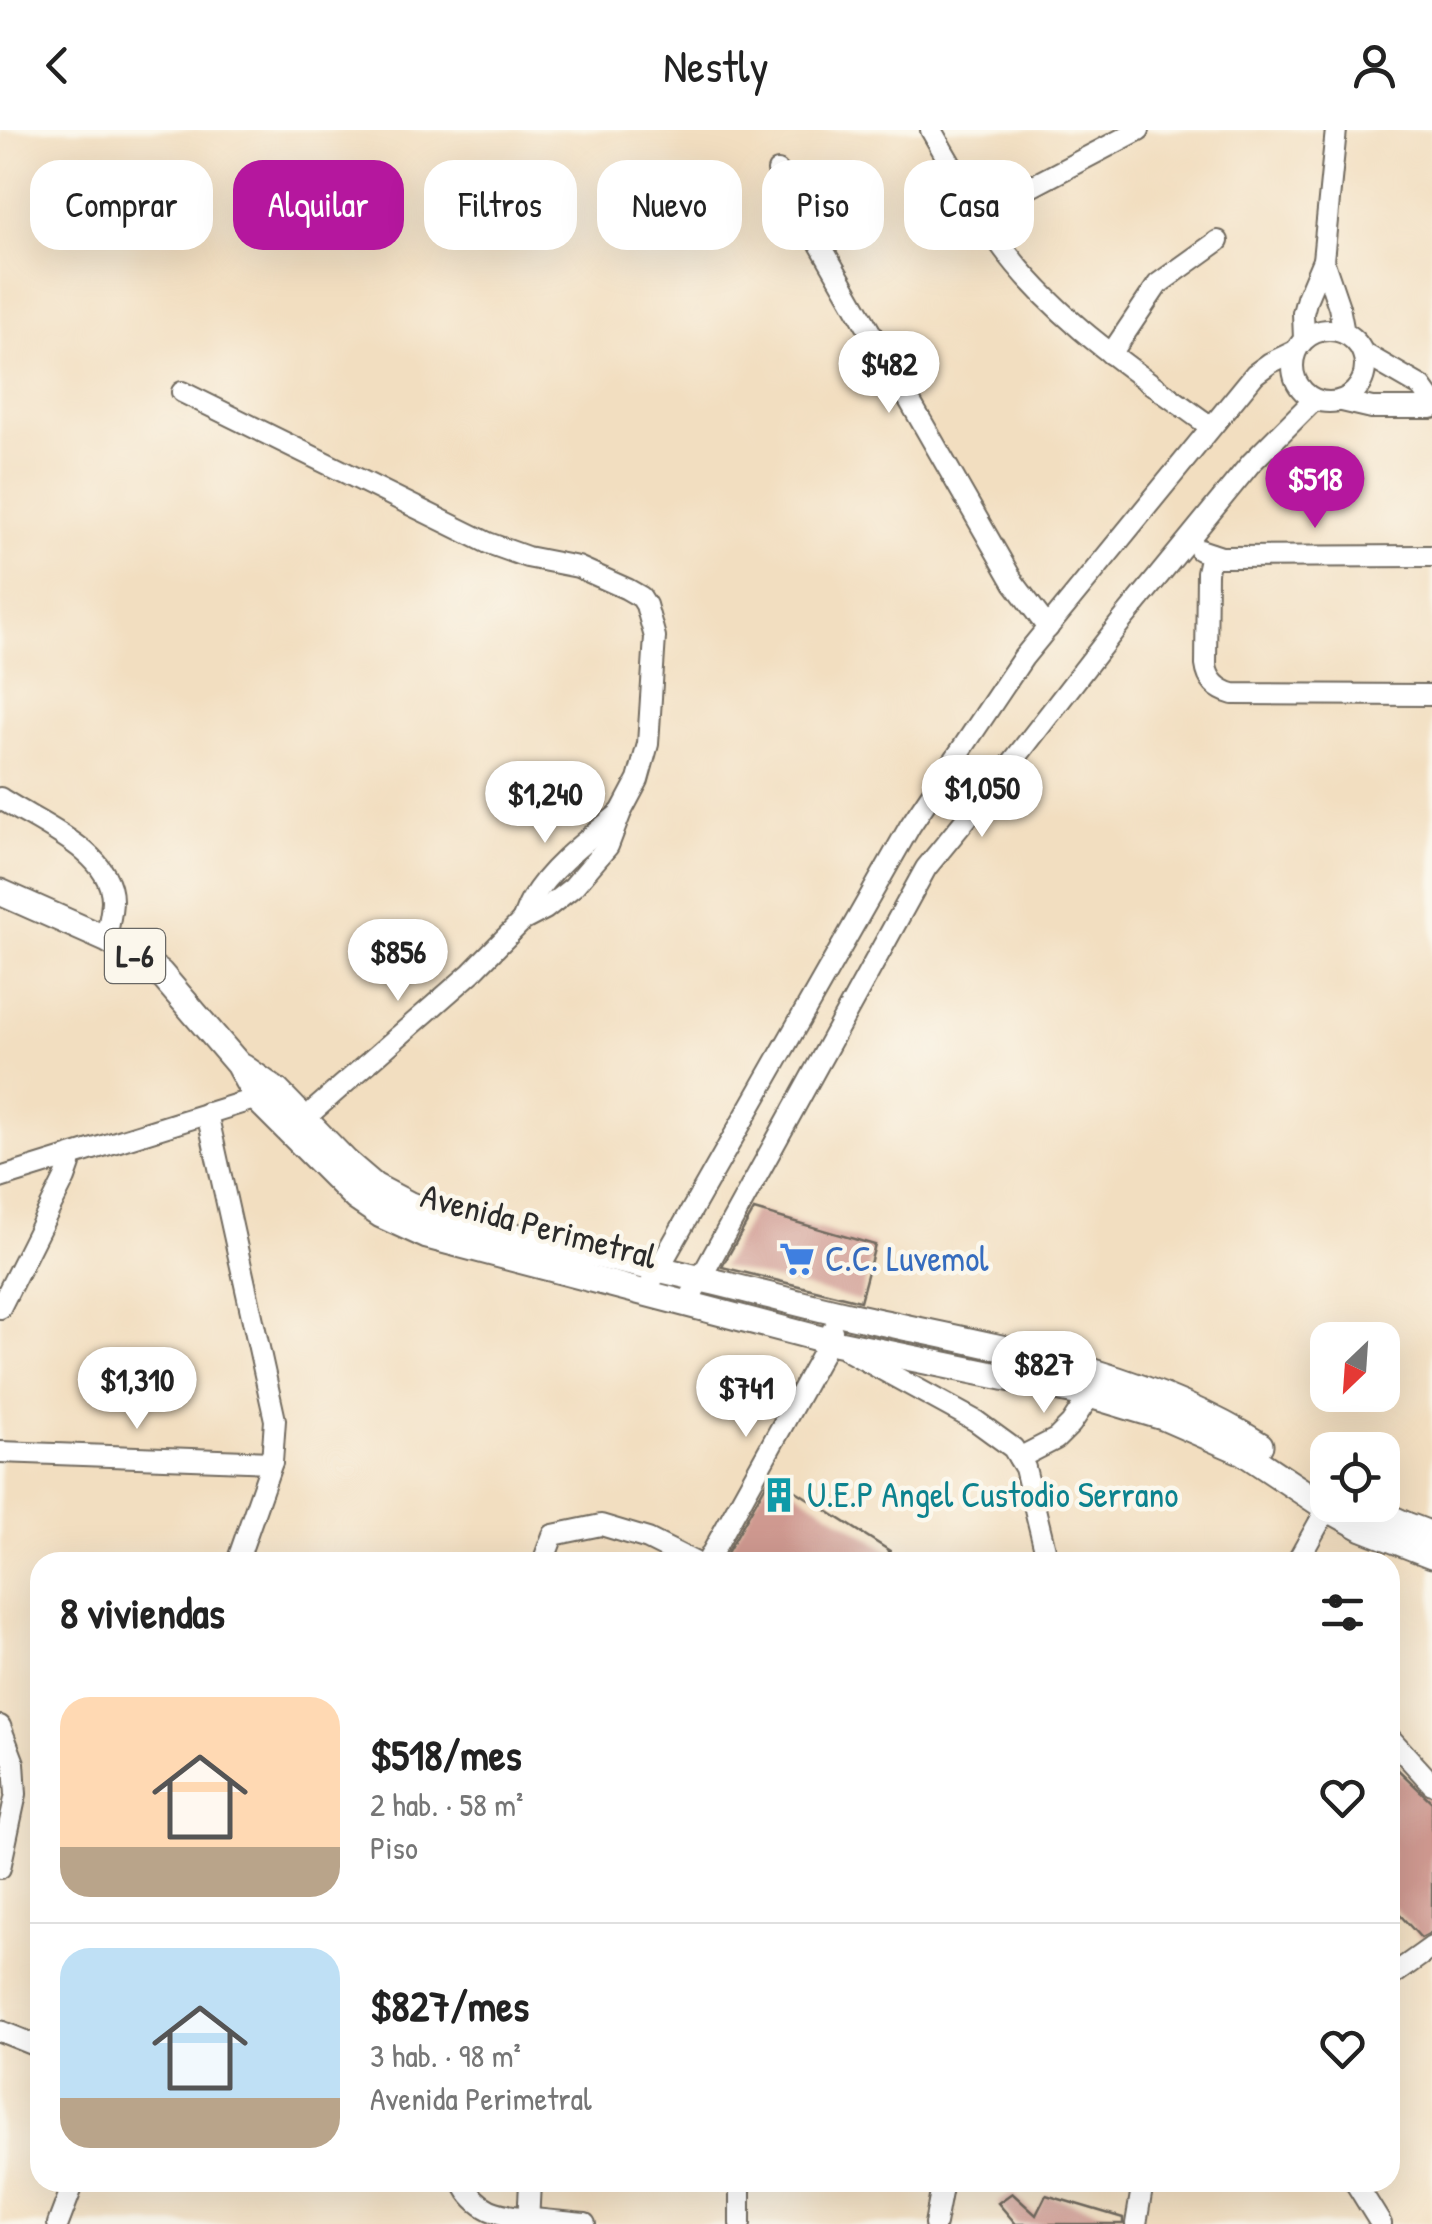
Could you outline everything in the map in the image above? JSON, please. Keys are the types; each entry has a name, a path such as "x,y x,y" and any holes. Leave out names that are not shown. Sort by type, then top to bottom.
{"main road":[{"name":"L-6","path":"0,892 106,939"},
{"name":"Avenida Perimetral","path":"106,939 160,973 356,1198 381,1216 427,1236 829,1341 1090,1395 1210,1436 1310,1490"},
{"name":"Avenida Perimetral","path":"267,1095 304,1119 374,1186 443,1218 1108,1376 1224,1422 1310,1486"},
{"name":"Avenida Perimetral","path":"1356,1522 1432,1556"},
{"path":"1398,1522 1432,1535"}],"street":[{"path":"931,130 949,160"},
{"path":"1034,185 1139,130"},
{"path":"645,1292 910,826 1023,658 1255,374 1300,345 1316,332 1330,330 1356,341 1364,354 1366,368 1362,381 1354,393 1342,400 1314,400 1294,379 1292,365 1300,345 1307,298 1323,260 1336,130"},
{"path":"1111,354 1158,284 1218,241"},
{"path":"823,250 1014,583 1048,628"},
{"path":"1006,250 1042,292 1111,354 1211,427"},
{"path":"1323,260 1340,307 1344,333"},
{"path":"1342,400 1372,408 1432,404 1422,388 1364,354"},
{"path":"182,392 488,543 527,558 578,567 613,581 641,597 655,637 644,761 622,812 552,874 532,898 522,922 471,973 304,1119"},
{"path":"687,1303 926,868 1251,463 1314,400"},
{"path":"1187,541 1222,556 1432,556"},
{"path":"1211,554 1207,572 1206,665 1210,678 1220,688 1233,694 1432,695"},
{"path":"0,798 97,862 112,897 106,939"},
{"path":"0,1178 267,1095"},
{"path":"207,1114 274,1420 272,1462 240,1552"},
{"path":"0,1308 65,1178 69,1157"},
{"path":"713,1552 829,1341 836,1312"},
{"path":"829,1341 976,1421 1013,1448 1024,1468 1045,1552"},
{"path":"1018,1458 1056,1439 1090,1395"},
{"path":"0,1452 272,1462"},
{"path":"1302,1552 1317,1522"},
{"path":"547,1552 553,1535 601,1525 648,1539 674,1552"},
{"path":"0,1726 14,1763 16,1794 0,1868"},
{"path":"1400,1749 1432,1784"},
{"path":"1400,1970 1432,1946"},
{"path":"0,2030 30,2043"},
{"path":"58,2224 70,2192"},
{"path":"468,2192 492,2211 528,2220 585,2224"},
{"path":"528,2220 529,2192"},
{"path":"740,2192 740,2224"},
{"path":"936,2224 941,2192"},
{"path":"1136,2224 1141,2192"},
{"path":"1361,2192 1382,2224"}],"building":[{"name":"C.C. Luvemol","path":"754,1210 875,1245 860,1301 722,1267"},
{"name":"U.E.P Angel Custodio Serrano","path":"771,1475 890,1551 889,1552 728,1552"},
{"path":"1400,1772 1432,1802 1432,1932 1421,1938 1400,1915"},
{"path":"1012,2193 1036,2215 1046,2195 1123,2218 1123,2224 1016,2224 998,2203"}],"place":[{"name":"C.C. Luvemol","path":"797,1259"},
{"name":"U.E.P Angel Custodio Serrano","path":"779,1495"}]}
